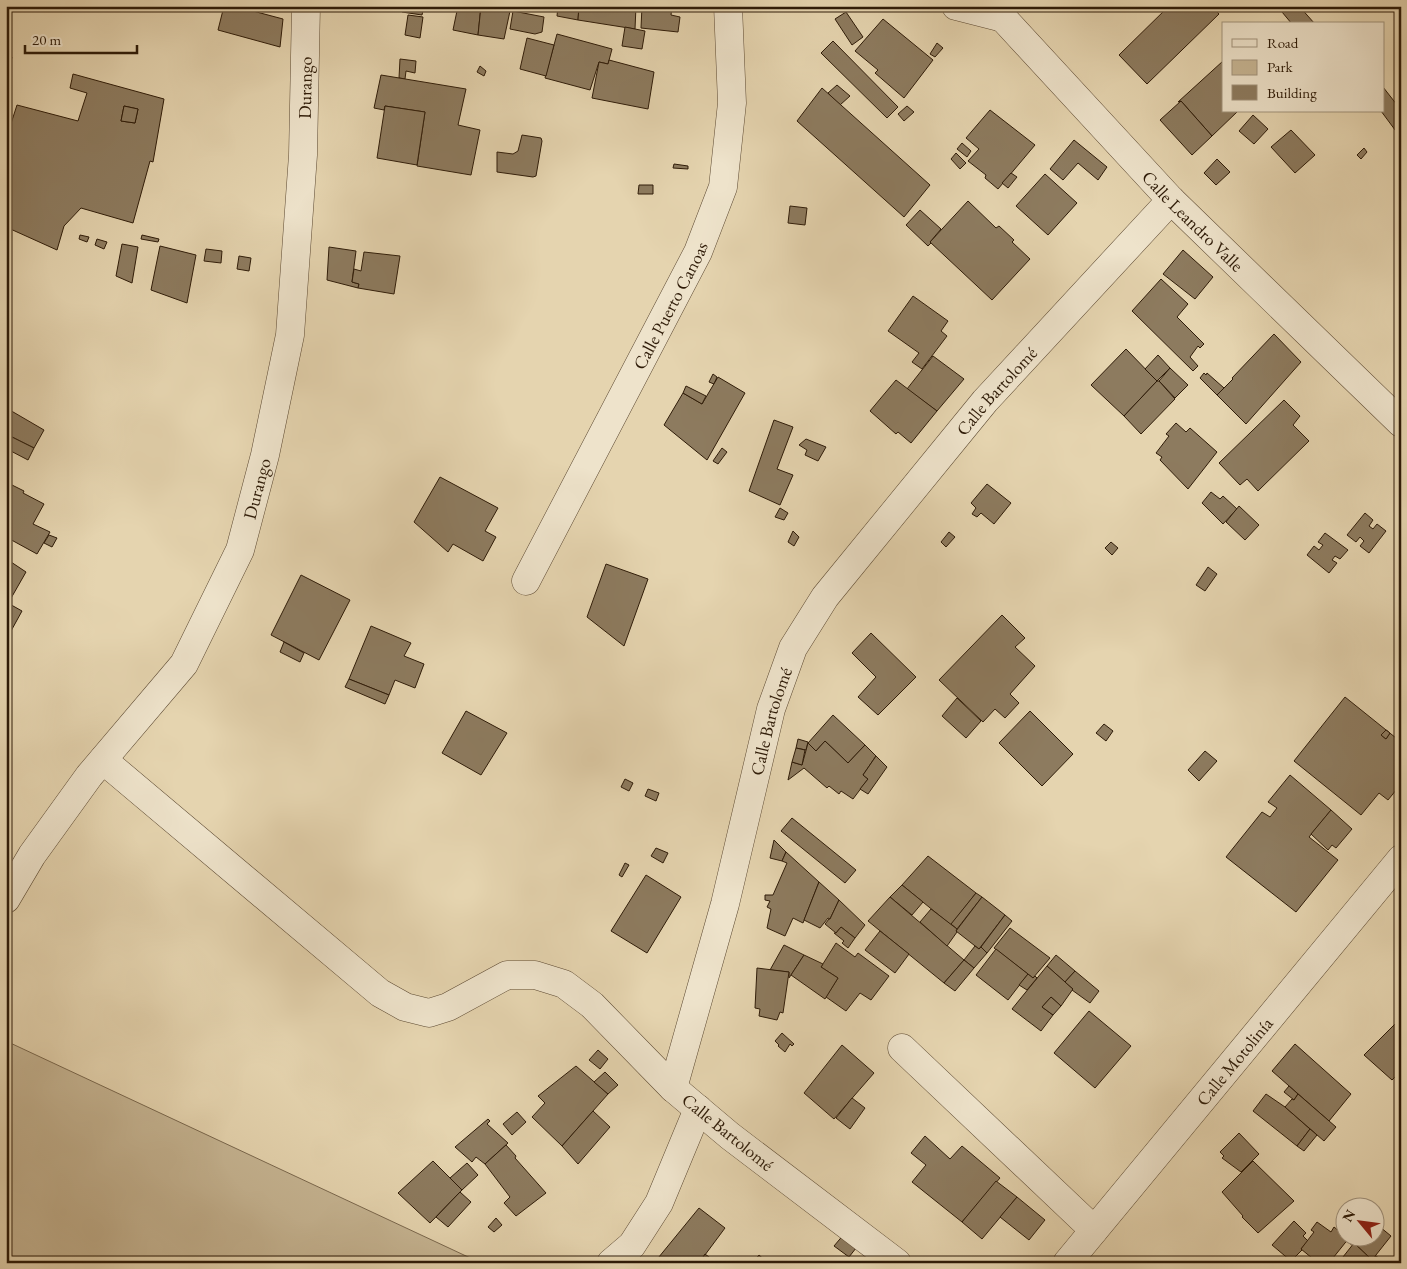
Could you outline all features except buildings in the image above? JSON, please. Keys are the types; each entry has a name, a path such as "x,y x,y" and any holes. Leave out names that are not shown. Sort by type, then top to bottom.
{"street":[{"name":"Durango","path":"6,899 32,855 89,776 184,664 240,550 265,455 290,335 303,155 306,6"},
{"name":"Calle Puerto Canoas","path":"526,581 698,252 723,187 732,103 728,6"},
{"path":"956,6 1004,12"},
{"name":"Calle Leandro Valle","path":"1004,12 1171,200 1401,423"},
{"name":"Calle Bartolomé","path":"897,1263 730,1136 673,1088 725,904 770,709 794,648 825,597 985,401 1171,200"},
{"path":"103,760 380,994 405,1008 429,1013 448,1007 507,975 534,975 564,984 592,1005 673,1088"},
{"name":"Calle Motolinía","path":"1067,1263 1401,859"},
{"path":"902,1048 1094,1230"},
{"path":"612,1263 632,1245 659,1203 698,1109"}],"green space":[{"path":"6,1041 481,1263 6,1263"}]}
